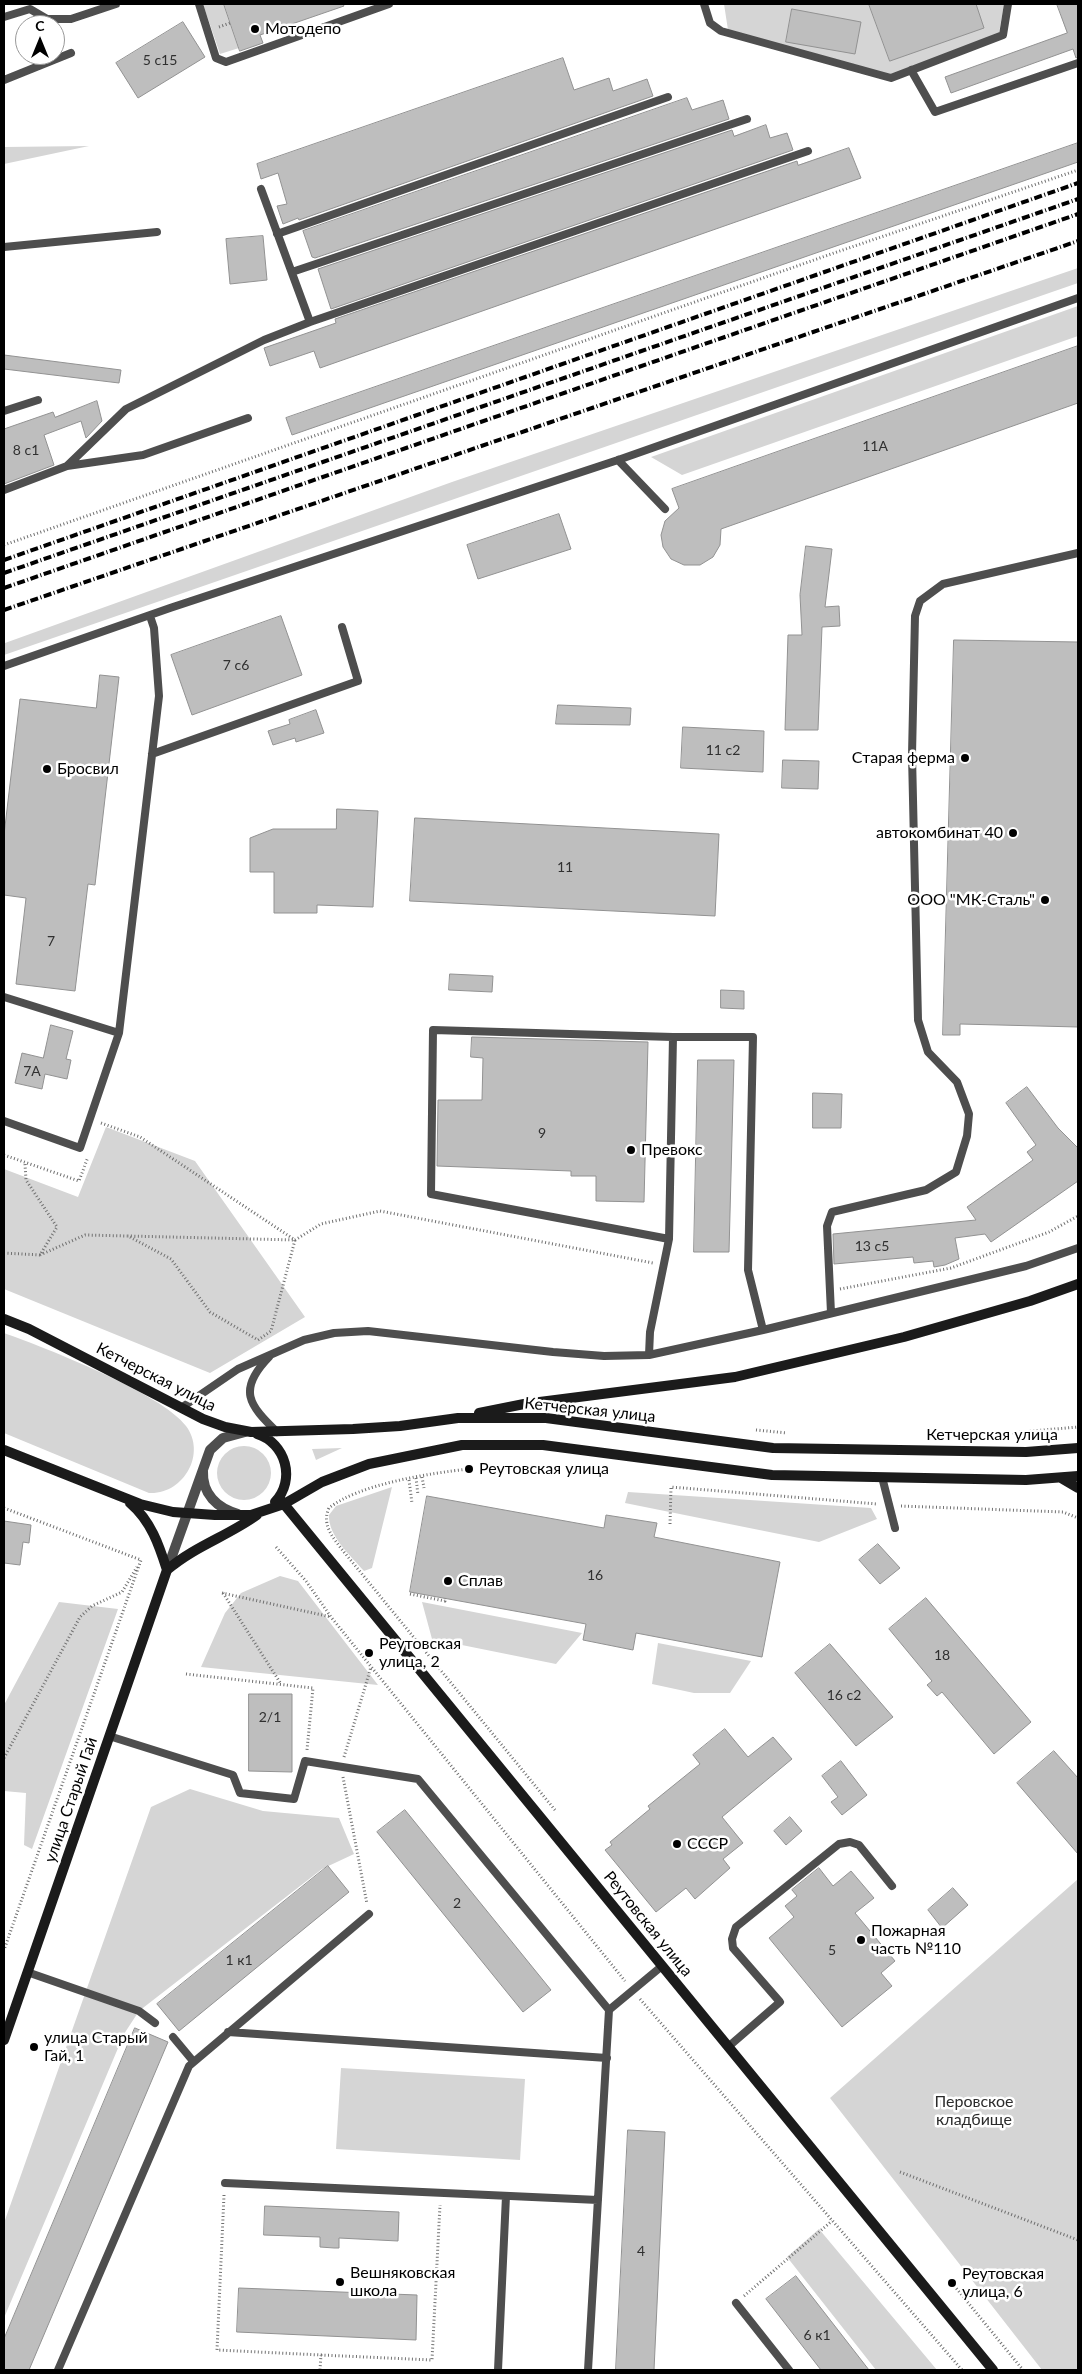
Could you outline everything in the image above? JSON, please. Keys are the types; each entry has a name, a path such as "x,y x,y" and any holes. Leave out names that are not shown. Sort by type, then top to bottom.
{"main road":[{"path":"458,1418 524,1404 735,1377 904,1337 1078,1284"},
{"name":"Кетчерская улица","path":"4,1319 29,1329 214,1424 251,1432 353,1430 458,1418 546,1418 773,1448 1026,1452 1078,1448"},
{"path":"251,1432 263,1436 272,1442 285,1460 287,1471 282,1501"},
{"path":"124,1497 140,1511 148,1522 167,1570 193,1550 231,1531 262,1511 322,1482 368,1464 462,1446 543,1445 772,1475 1026,1480 1078,1476"},
{"path":"4,1450 158,1509 187,1513 240,1515 251,1515 262,1511"},
{"path":"1060,1478 1078,1488"},
{"name":"Реутовская улица","path":"282,1501 993,2370"},
{"name":"улица Старый Гай","path":"4,2040 167,1570"}],"street":[{"name":"улица Старый Гай","path":"167,1570 206,1458 216,1443 223,1438 239,1432 251,1432"},
{"path":"206,1458 203,1474 207,1491 218,1506 240,1515"}],"lane":[{"path":"4,17 30,8 46,19 71,20 116,4"},
{"path":"199,4 216,58 226,62 389,4"},
{"path":"704,4 710,23 722,31 891,78 1003,35 1008,4"},
{"path":"4,80 71,53"},
{"path":"911,70 935,112 1078,63"},
{"path":"277,234 668,97"},
{"path":"292,272 747,119"},
{"path":"67,466 126,409 264,340 310,322 808,151"},
{"path":"261,189 310,322"},
{"path":"4,247 157,232"},
{"path":"4,666 618,460 1078,298"},
{"path":"4,411 38,400"},
{"path":"4,490 67,466 143,455 248,418"},
{"path":"618,460 665,509"},
{"path":"831,1313 827,1226 832,1212 926,1190 956,1172 967,1136 969,1114 957,1082 928,1052 918,1020 912,755 915,616 920,601 943,584 1078,553"},
{"path":"4,1121 80,1148 119,1033 158,696 154,628 150,616"},
{"path":"152,754 358,681 342,627"},
{"path":"4,997 119,1033"},
{"path":"669,1239 431,1194 433,1030 673,1037 753,1037 748,1270 763,1330"},
{"path":"649,1355 650,1332 669,1239 673,1037"},
{"path":"181,1408 238,1369 318,1336 368,1331 553,1352 604,1356 649,1355 763,1330 1026,1266 1078,1248"},
{"path":"272,1354 254,1376 250,1389 250,1400 253,1408 277,1432"},
{"path":"882,1478 895,1528"},
{"path":"109,1736 233,1775 240,1793 294,1799 306,1761 418,1780 609,2010 588,2370"},
{"path":"728,2047 780,2002 733,1948 732,1939 736,1927 838,1844 850,1842 859,1845 892,1886"},
{"path":"58,2370 189,2066 369,1914"},
{"path":"609,2010 662,1966"},
{"path":"28,1972 139,2011 155,2023"},
{"path":"228,2032 607,2058"},
{"path":"173,2037 194,2061"},
{"path":"225,2183 598,2200"},
{"path":"498,2370 506,2196"},
{"path":"736,2303 789,2370"}],"path":[{"path":"4,545 834,253 1078,170"},
{"path":"98,1131 103,1117"},
{"path":"101,1123 140,1137 295,1240"},
{"path":"4,1155 25,1164 79,1181 88,1156"},
{"path":"25,1164 26,1180 57,1227 40,1255"},
{"path":"4,1253 40,1255 85,1235 295,1240 321,1224 380,1211 664,1265"},
{"path":"830,1290 951,1268 1049,1232 1078,1216"},
{"path":"128,1236 171,1259 210,1312 258,1340 270,1331 295,1240"},
{"path":"966,1436 1078,1427"},
{"path":"754,1430 792,1433"},
{"path":"468,1470 416,1478 344,1498 329,1508 326,1514 328,1527 344,1552 561,1818"},
{"path":"422,1477 424,1488"},
{"path":"416,1478 418,1495"},
{"path":"409,1480 412,1503"},
{"path":"670,1524 671,1487 889,1505 1063,1512 1078,1518"},
{"path":"4,1508 142,1560"},
{"path":"276,1547 306,1581 331,1617 632,1990 962,2370"},
{"path":"4,1758 80,1617 92,1606 122,1592 142,1560"},
{"path":"4,1950 142,1560"},
{"path":"281,1684 222,1593 331,1617"},
{"path":"410,1594 445,1601 445,1598"},
{"path":"369,1914 341,1767 371,1667"},
{"path":"186,1674 313,1688 306,1761"},
{"path":"900,2172 1078,2240"},
{"path":"225,2183 217,2350 321,2355 432,2360 440,2193"},
{"path":"736,2303 832,2220"},
{"path":"952,2283 1023,2370"},
{"path":"320,2370 321,2355"}],"green space":[{"path":"203,4 224,4 239,48 220,54"},
{"path":"724,4 1004,4 999,33 890,75 728,30"},
{"path":"89,146 4,164 4,147"},
{"path":"1078,268 1078,283 4,655 5,643 452,482"},
{"path":"1078,306 1078,336 682,475 651,457"},
{"path":"106,1127 195,1161 305,1317 210,1373 4,1289 4,1169 78,1197"},
{"path":"4,1333 73,1360 129,1386 173,1413 186,1426 192,1437 194,1449 188,1471 181,1480 161,1492 149,1493 4,1433"},
{"path":"239,1446 249,1446 259,1450 267,1458 271,1473 267,1488 259,1496 249,1500 239,1500 229,1496 221,1488 217,1478 217,1468 221,1458 229,1450"},
{"path":"342,1448 316,1460 312,1449"},
{"path":"392,1487 372,1568 364,1571 336,1538 329,1515 336,1506"},
{"path":"628,1492 871,1508 877,1519 819,1542 625,1503"},
{"path":"280,1576 298,1581 378,1685 201,1667 225,1613 241,1593"},
{"path":"59,1602 118,1609 32,1849 24,1845 26,1793 4,1791 4,1705"},
{"path":"422,1602 582,1633 556,1664 432,1639"},
{"path":"658,1643 751,1661 730,1693 694,1693 652,1684"},
{"path":"190,1789 263,1811 339,1818 354,1854 322,1869 139,2011 124,2034 4,2318 4,2223 151,1807"},
{"name":"Перовское кладбище","path":"1078,1879 1078,2370 1042,2370 830,2098"},
{"path":"341,2068 525,2079 520,2160 336,2149"},
{"path":"819,2229 937,2370 876,2370 787,2257"}],"building":[{"name":"Мотодепо","path":"224,4 343,4 344,6 260,35 263,43 240,51"},
{"path":"869,4 976,4 984,28 890,61"},
{"path":"1057,4 1078,4 1078,57 1076,58 1073,49 951,93 945,77 1067,33"},
{"path":"792,9 861,22 855,54 786,42"},
{"path":"183,22 205,57 138,98 116,63"},
{"path":"563,58 574,90 609,78 613,91 647,79 653,96 283,224 277,206 287,204 278,173 261,179 257,164"},
{"path":"687,98 692,110 723,100 729,119 315,258 312,257 303,231"},
{"path":"766,125 770,138 787,133 793,150 331,309 318,269 732,130 734,136"},
{"path":"1078,143 1078,162 292,435 286,418"},
{"path":"849,148 861,178 320,368 314,351 270,366 264,348 336,323 335,319 797,161 798,165"},
{"path":"263,236 267,280 230,284 226,239"},
{"path":"1078,346 1078,403 721,529 720,545 713,557 700,565 684,565 671,559 663,547 661,535 665,521 679,508 672,489"},
{"path":"4,355 121,370 119,383 4,369"},
{"path":"97,401 102,421 86,438 81,421 44,435 54,465 4,484 4,429 53,412 55,417"},
{"path":"559,514 571,549 478,579 467,545"},
{"path":"806,546 832,549 825,607 839,606 840,626 822,627 818,730 785,730 788,635 802,635 800,595"},
{"path":"281,616 302,675 192,715 171,655"},
{"name":"автокомбинат 40","path":"954,640 1078,642 1078,1027 960,1024 960,1035 943,1035"},
{"path":"100,675 119,677 95,885 88,884 75,991 16,984 26,898 4,895 4,835 20,699 96,708"},
{"path":"558,705 631,708 630,725 556,724"},
{"path":"316,710 324,733 296,742 295,738 273,745 268,731 290,724 289,720"},
{"path":"683,727 764,731 763,772 681,768"},
{"path":"783,760 819,761 818,789 782,788"},
{"path":"337,809 378,811 373,907 317,905 317,913 274,913 274,872 250,872 250,838 273,829 336,829"},
{"path":"415,818 719,834 715,916 410,901"},
{"path":"450,974 493,976 492,992 449,990"},
{"path":"721,990 744,991 744,1009 721,1008"},
{"path":"51,1025 73,1031 66,1059 71,1060 67,1079 45,1074 42,1089 15,1083 22,1053 43,1058"},
{"path":"472,1037 648,1042 644,1202 596,1201 596,1176 571,1176 571,1171 437,1166 438,1100 482,1100 483,1058 471,1057"},
{"path":"698,1060 734,1060 729,1252 694,1252"},
{"path":"1027,1087 1058,1128 1078,1148 1078,1181 991,1242 985,1234 955,1238 959,1259 945,1265 934,1267 933,1261 914,1263 913,1257 834,1264 833,1234 976,1220 967,1207 1033,1160 1027,1152 1036,1145 1006,1103"},
{"path":"813,1093 842,1094 841,1128 813,1128"},
{"path":"427,1496 604,1528 606,1515 657,1523 654,1537 780,1562 762,1657 636,1633 633,1650 583,1640 586,1624 410,1592"},
{"path":"4,1521 31,1525 29,1543 23,1542 20,1565 4,1563"},
{"path":"878,1544 900,1568 880,1584 859,1560"},
{"path":"926,1598 1031,1722 994,1754 942,1692 937,1696 927,1685 932,1681 889,1629"},
{"path":"830,1644 893,1717 856,1746 795,1673"},
{"path":"249,1694 292,1694 292,1772 249,1771"},
{"name":"СССР","path":"725,1729 748,1757 773,1737 792,1759 722,1817 743,1843 723,1859 730,1868 695,1899 686,1888 656,1912 605,1850 612,1845 610,1842 650,1809 648,1806 700,1764 693,1755"},
{"path":"1054,1751 1078,1778 1078,1854 1017,1783"},
{"path":"841,1761 867,1795 842,1815 831,1802 838,1797 822,1776"},
{"path":"405,1810 551,1990 523,2012 377,1832"},
{"path":"790,1817 802,1831 786,1845 774,1831"},
{"path":"328,1866 349,1892 179,2031 157,2004"},
{"path":"819,1868 833,1886 851,1871 874,1898 855,1913 895,1961 881,1973 892,1986 842,2027 769,1938 794,1917 785,1906 797,1896 792,1890"},
{"path":"953,1888 968,1905 942,1928 928,1910"},
{"path":"135,2028 168,2042 29,2370 4,2370 4,2339"},
{"path":"628,2130 665,2132 654,2370 616,2370"},
{"path":"265,2206 399,2212 398,2241 339,2238 339,2248 334,2248 320,2247 320,2237 264,2235"},
{"path":"796,2276 869,2370 821,2370 766,2299"},
{"path":"239,2288 417,2295 416,2340 237,2332"}],"railway":[{"path":"4,560 1078,183"},
{"path":"4,573 1078,199"},
{"path":"4,588 1078,214"},
{"path":"4,610 1078,241"}],"place":[{"name":"Мотодепо","path":"255,29"},
{"name":"Старая ферма","path":"965,758"},
{"name":"Бросвил","path":"47,769"},
{"name":"автокомбинат 40","path":"1013,833"},
{"name":"ООО \"МК-Сталь\"","path":"1045,900"},
{"name":"Превокс","path":"631,1150"},
{"name":"Реутовская улица","path":"469,1469"},
{"name":"Сплав","path":"448,1581"},
{"name":"Реутовская улица, 2","path":"369,1653"},
{"name":"СССР","path":"677,1844"},
{"name":"Пожарная часть №110","path":"861,1940"},
{"name":"улица Старый Гай, 1","path":"34,2047"},
{"name":"Вешняковская школа","path":"340,2282"},
{"name":"Реутовская улица, 6","path":"952,2283"}]}
